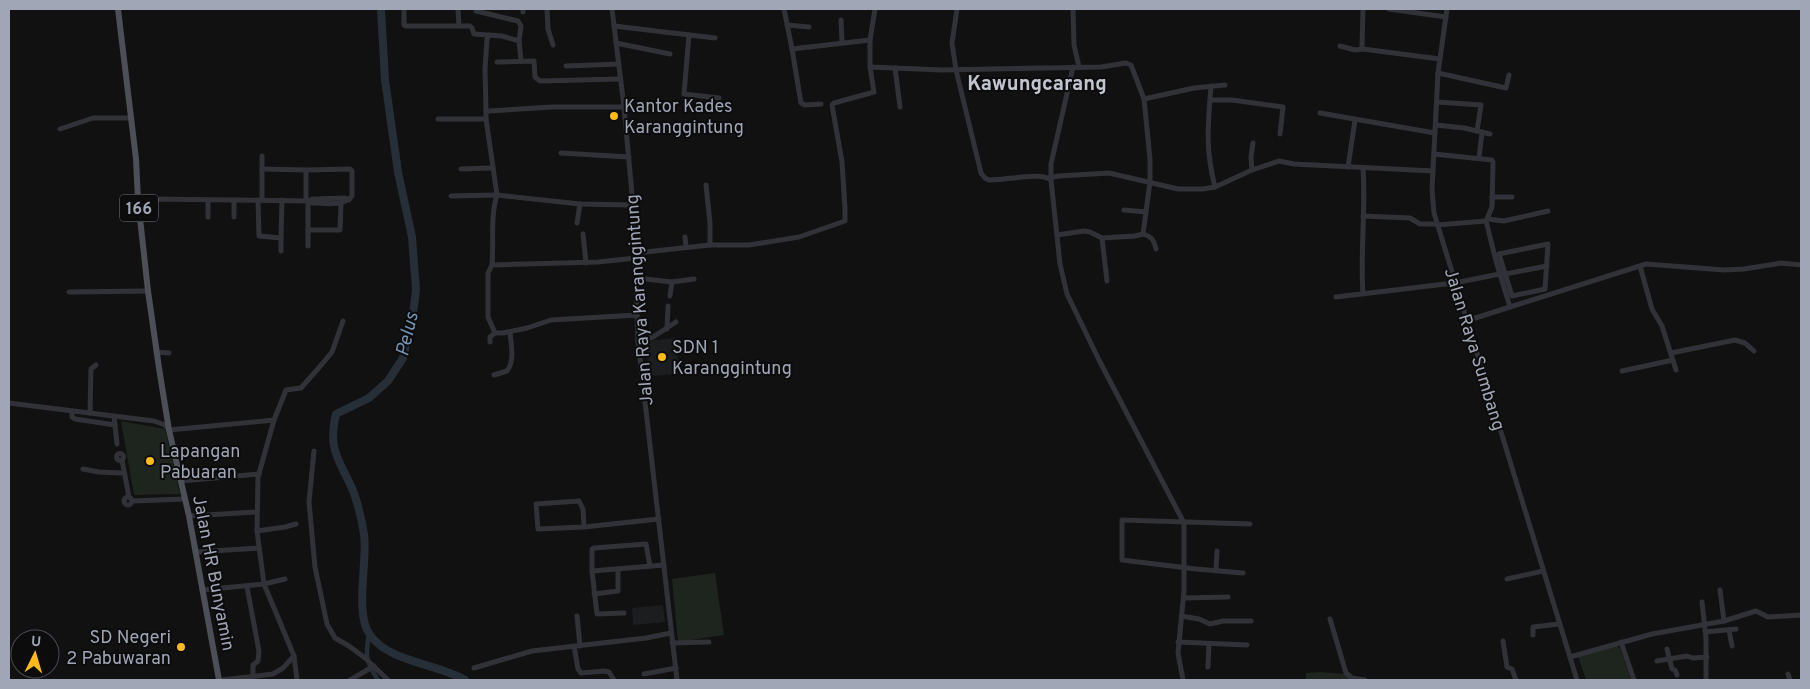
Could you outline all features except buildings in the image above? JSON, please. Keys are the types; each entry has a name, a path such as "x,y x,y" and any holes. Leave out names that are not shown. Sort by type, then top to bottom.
{"main road":[{"name":"166","path":"118,9 148,290 156,352 170,430"},
{"name":"Jalan HR Bunyamin","path":"170,430 186,500 220,680"}],"street":[{"path":"404,9 404,24 406,26 472,26 474,34 519,41"},
{"path":"458,9 458,26"},
{"path":"547,9 548,29 553,45"},
{"name":"Jalan Raya Karanggintung","path":"612,9 633,205 638,341 677,680"},
{"path":"784,9 801,102 805,105 822,104"},
{"path":"492,265 586,263 686,247 749,245 799,237 844,221 842,162 832,105 874,92 870,67 870,40 875,9"},
{"path":"958,9 952,43 956,70 983,176 989,180 1021,177 1050,178 1109,173 1190,190 1215,187 1252,170 1279,161 1294,164 1433,171"},
{"path":"1073,9 1076,67 1051,164 1050,178 1061,275 1067,294 1108,379 1183,522 1184,598 1178,642 1183,680"},
{"path":"1363,9 1363,49"},
{"path":"1389,9 1446,17"},
{"name":"Jalan Raya Sumbang","path":"1447,9 1438,74 1432,190 1436,225 1577,680"},
{"path":"476,11 518,21 521,26 519,41 521,61"},
{"path":"841,20 842,42"},
{"path":"787,25 809,27"},
{"path":"614,26 715,38"},
{"path":"489,35 487,39 485,69 486,116 496,195 493,221 492,265 488,273 488,317 494,334"},
{"path":"689,35 684,94 719,98"},
{"path":"792,49 870,40"},
{"path":"616,43 670,54"},
{"path":"1340,46 1351,49 1440,59"},
{"path":"497,62 534,61 535,77 540,80 620,79"},
{"path":"566,66 619,64"},
{"path":"870,67 956,70 1130,64 1136,74 1144,99 1150,159 1150,182 1143,234"},
{"path":"895,68 900,107"},
{"path":"1438,74 1506,88 1509,75"},
{"path":"1144,99 1225,85"},
{"path":"1211,86 1207,138 1209,164 1215,187"},
{"path":"1210,100 1232,100 1283,107 1280,134"},
{"path":"1437,102 1481,105 1479,158"},
{"path":"438,120 552,107 624,107"},
{"path":"1320,113 1435,133"},
{"path":"60,129 93,118 131,118"},
{"path":"1348,167 1355,120"},
{"path":"1436,125 1490,134"},
{"path":"1252,170 1253,143"},
{"path":"561,153 629,157"},
{"path":"1434,154 1493,161 1492,207 1487,220 1503,274 1512,296 1545,289 1548,244 1499,254 1503,274 1510,307"},
{"path":"262,156 258,236 281,238"},
{"path":"461,169 493,168"},
{"path":"1363,168 1365,189 1363,294"},
{"path":"138,200 282,200 342,203 349,200 352,196 351,170 262,169"},
{"path":"306,170 308,246"},
{"path":"706,185 710,245"},
{"path":"451,196 496,195 580,204 633,205"},
{"path":"1492,197 1512,197"},
{"path":"308,201 312,199 345,198 349,200"},
{"path":"208,200 208,217"},
{"path":"234,200 234,217"},
{"path":"280,251 282,200"},
{"path":"308,230 341,230 342,203"},
{"path":"577,223 580,204"},
{"path":"1124,210 1146,212"},
{"path":"1363,216 1410,218 1420,224 1436,225 1487,220 1504,221 1548,211"},
{"path":"1057,235 1084,231 1102,238 1143,234 1155,241 1156,249"},
{"path":"583,234 586,263"},
{"path":"685,236 686,247"},
{"path":"1102,238 1107,281"},
{"path":"1466,321 1651,263 1724,270 1744,269 1781,262 1801,265"},
{"path":"1336,297 1454,283 1547,266"},
{"path":"1640,266 1652,308 1662,326 1676,370"},
{"path":"637,278 672,282 694,279"},
{"path":"670,296 672,282"},
{"path":"69,292 148,290"},
{"path":"1535,291 1537,298"},
{"path":"667,329 668,306"},
{"path":"490,342 490,337 494,334 510,332 550,320 638,315"},
{"path":"297,680 294,656 264,584 258,548 256,512 259,474 274,420 286,390 301,388 332,352 343,321"},
{"path":"638,341 654,337 676,322"},
{"path":"494,375 508,372 510,367 510,332"},
{"path":"1671,353 1735,340 1745,343 1754,351"},
{"path":"156,352 169,353"},
{"path":"1622,371 1673,360"},
{"path":"90,413 91,369 96,365"},
{"path":"9,403 154,421 165,425 170,430 274,420"},
{"path":"154,421 164,413 166,407"},
{"path":"72,411 74,420 115,425"},
{"path":"114,416 117,444"},
{"path":"314,451 309,502 315,567 328,624 335,638 349,646 388,680"},
{"path":"121,460 129,499 121,473 121,460"},
{"path":"83,469 121,473"},
{"path":"181,481 259,474"},
{"path":"129,499 186,500"},
{"path":"584,527 583,509 579,501 536,504 538,529 584,527 659,519"},
{"path":"189,516 256,512"},
{"path":"1243,573 1124,560 1121,557 1122,520 1250,524"},
{"path":"257,530 296,524"},
{"path":"624,613 598,615 596,613 591,550 646,544 650,566"},
{"path":"195,552 258,548"},
{"path":"1216,571 1217,551"},
{"path":"592,571 664,565"},
{"path":"594,594 618,591 618,569"},
{"path":"1508,579 1543,571"},
{"path":"202,590 247,587 285,579"},
{"path":"247,587 259,660 253,665 253,678"},
{"path":"1720,590 1724,621"},
{"path":"1184,598 1228,597"},
{"path":"1702,602 1707,657 1706,680"},
{"path":"1570,657 1652,634 1724,621 1756,611 1768,617 1801,615"},
{"path":"577,616 578,669 582,676 604,671 609,672 614,680"},
{"path":"1181,616 1200,619 1210,624 1223,621 1251,621"},
{"path":"1330,619 1346,673 1352,678 1365,680"},
{"path":"1533,635 1533,627 1559,624"},
{"path":"1705,632 1736,629"},
{"path":"1729,630 1732,646"},
{"path":"474,668 522,653 646,638 671,633"},
{"path":"1503,641 1507,667 1512,669 1516,680"},
{"path":"672,643 709,642"},
{"path":"1178,642 1247,645"},
{"path":"1621,642 1634,680"},
{"path":"1208,667 1209,644"},
{"path":"1667,649 1672,668 1677,674"},
{"path":"220,680 253,678 273,674 283,668 294,656"},
{"path":"1657,661 1687,656 1692,658 1707,657"},
{"path":"350,680 374,666"},
{"path":"644,674 676,668"},
{"path":"1788,674 1790,680"}],"shaded area":[{"name":"SDN 1 Karanggintung","path":"676,338 679,374 650,376 644,341"},
{"name":"Lapangan Pabuaran","path":"121,421 165,429 180,494 134,495"},
{"path":"715,573 724,635 678,642 672,579"},
{"path":"663,605 665,622 633,625 632,608"},
{"path":"1617,646 1620,648 1631,680 1586,680 1578,656"},
{"path":"1306,673 1345,674 1353,680 1306,680"}],"waterway":[{"name":"Pelus","path":"381,9 385,80 398,172 412,237 416,290 413,314 403,358 388,381 369,398 336,414 333,438 334,448 354,493 360,513 365,545 362,586 363,614 365,625 370,635 379,644 401,657 454,674 465,680"},
{"path":"369,634 368,658 378,680"}],"place":[{"name":"Kantor Kades Karanggintung","path":"614,116"},
{"name":"SDN 1 Karanggintung","path":"662,357"},
{"name":"Lapangan Pabuaran","path":"150,461"},
{"name":"SD Negeri 2 Pabuwaran","path":"181,647"}],"district":[{"name":"Kawungcarang","path":"1037,83"}]}
